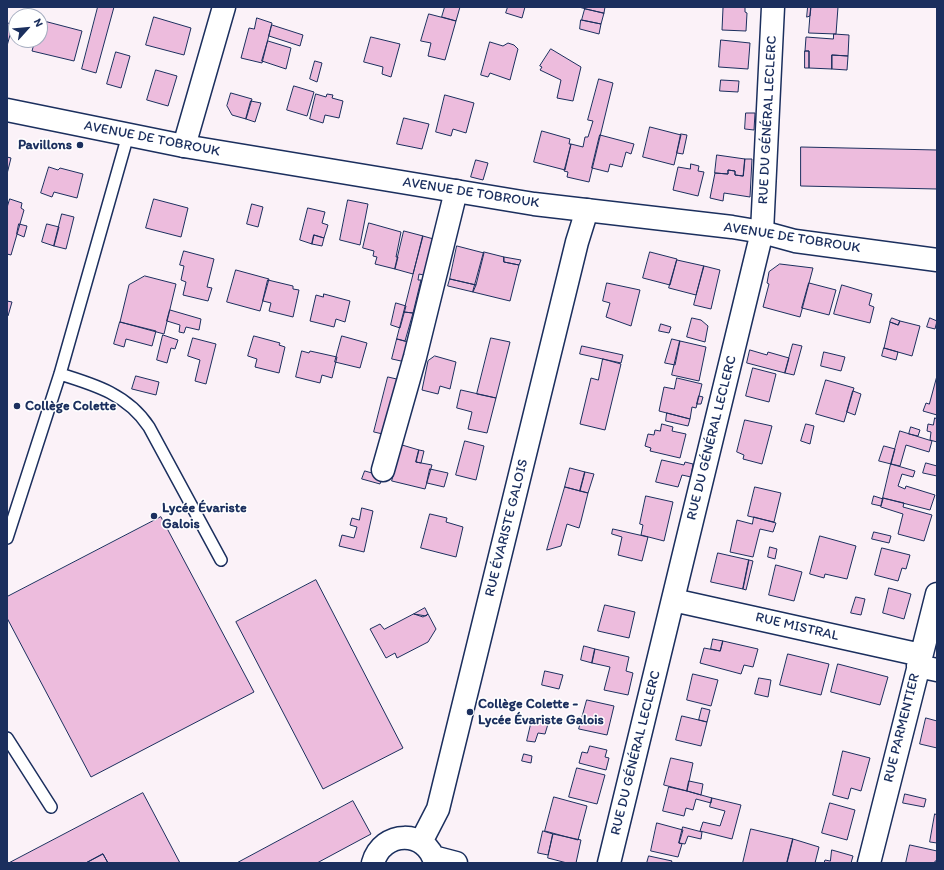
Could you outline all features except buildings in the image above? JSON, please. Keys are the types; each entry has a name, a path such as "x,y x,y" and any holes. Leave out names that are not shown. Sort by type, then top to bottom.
{"street":[{"path":"184,146 224,7"},
{"name":"RUE DU GÉNÉRAL LECLERC","path":"609,863 762,232 773,7"},
{"name":"AVENUE DE TOBROUK","path":"7,110 184,146 534,204 762,232 795,241 937,260"},
{"path":"383,470 415,357 456,191"},
{"name":"RUE ÉVARISTE GALOIS","path":"430,854 438,809 577,242 587,210"},
{"name":"RUE PARMENTIER","path":"869,863 925,664 937,594"},
{"name":"RUE MISTRAL","path":"673,600 925,664"},
{"path":"373,863 376,853 383,845 392,839 402,837 412,838 430,854 456,863"}],"lane":[{"path":"7,538 60,374 128,135"},
{"path":"60,374 95,384 130,404 140,413 150,427 221,560"},
{"path":"7,738 51,806"}],"place":[{"name":"Pavillons","path":"80,145"},
{"name":"Collège Colette","path":"17,406"},
{"name":"Lycée Évariste Galois","path":"154,516"},
{"name":"Collège Colette - Lycée Évariste Galois","path":"470,712"}]}
